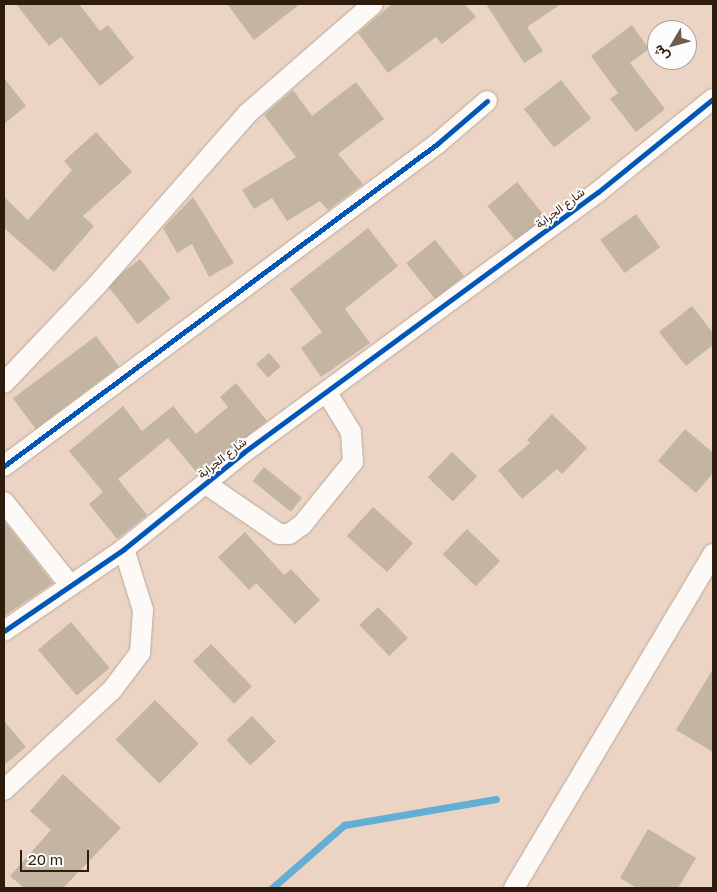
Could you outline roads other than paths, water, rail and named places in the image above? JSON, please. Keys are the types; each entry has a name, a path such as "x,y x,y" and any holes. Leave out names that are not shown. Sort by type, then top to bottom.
{"street":[{"path":"4,383 247,114 373,4"},
{"name":"شارع الجرابة","path":"4,630 124,549 206,484 582,204 713,99"},
{"path":"4,466 437,144 487,101"},
{"path":"206,484 279,534 289,534 302,525 353,462 351,432 327,393"},
{"path":"4,502 70,585"},
{"path":"4,790 112,690 140,653 143,610 124,549"},
{"path":"514,888 713,554"}],"waterway":[{"path":"272,888 344,825 496,799"}]}
